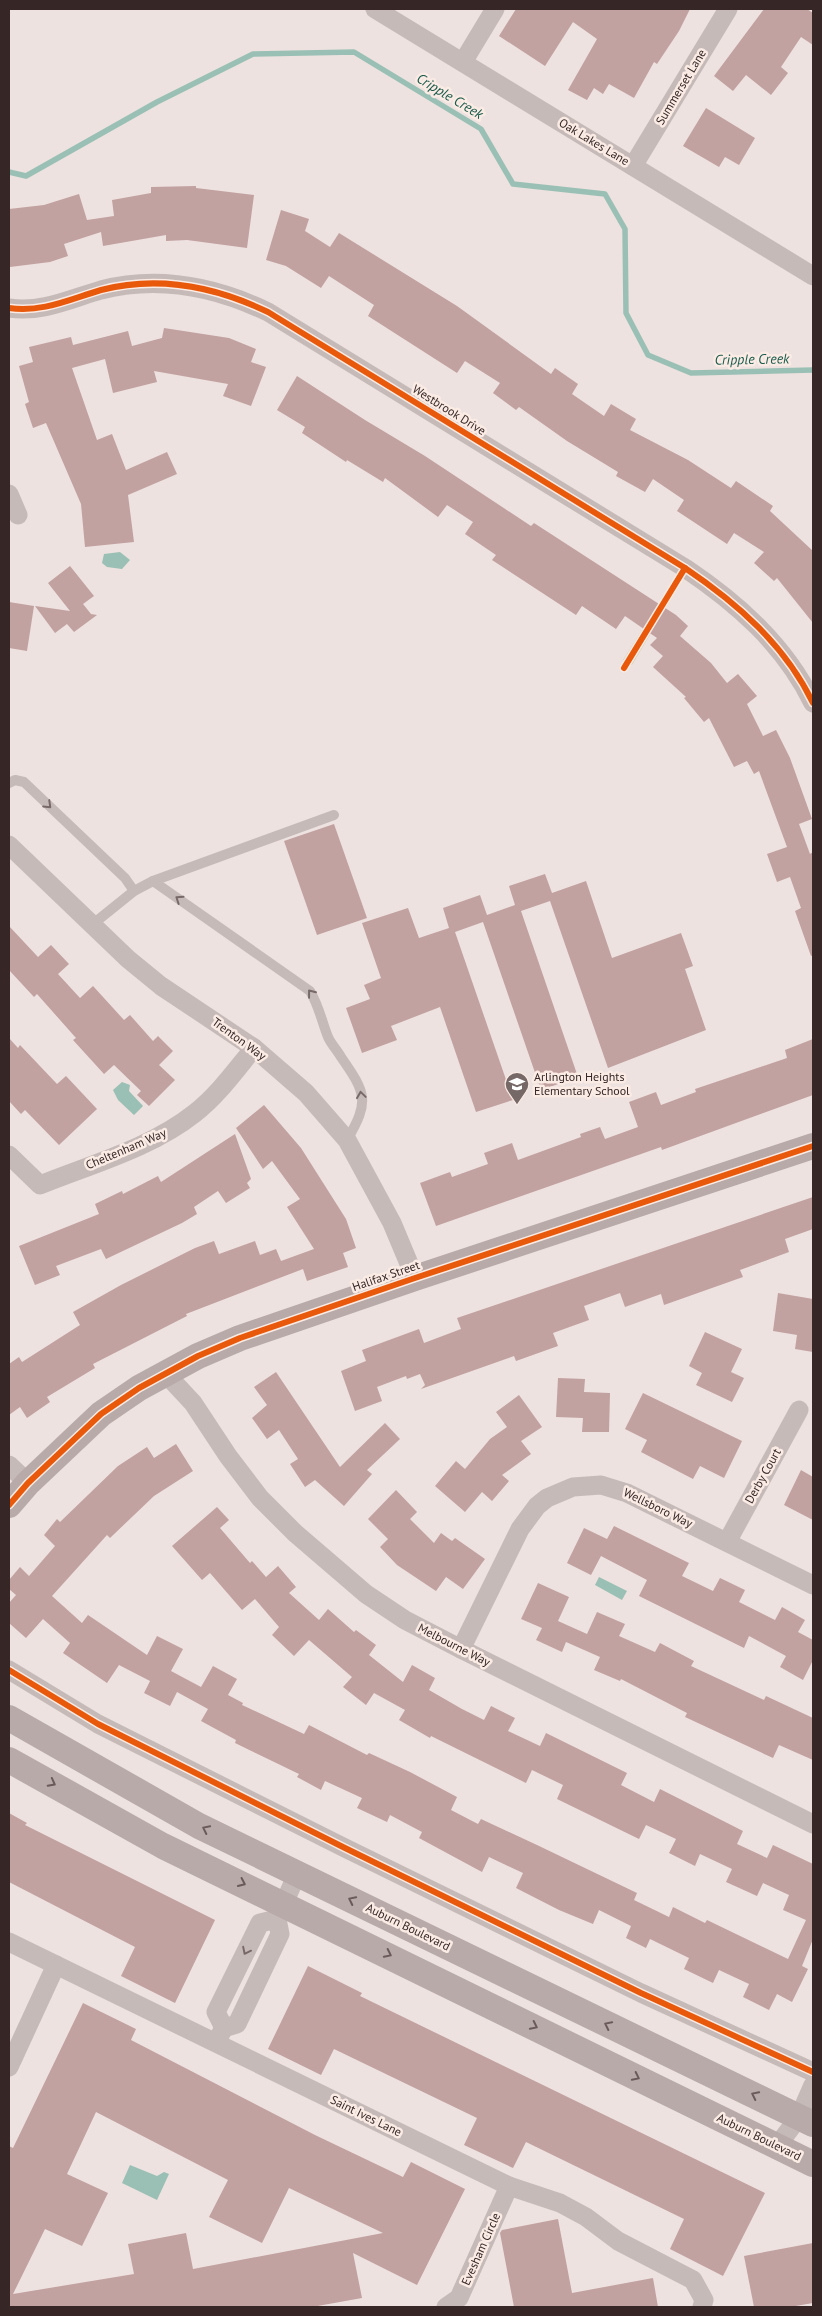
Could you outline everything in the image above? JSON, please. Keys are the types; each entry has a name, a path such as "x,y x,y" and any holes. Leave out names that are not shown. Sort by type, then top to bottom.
{"main road":[{"name":"Halifax Street","path":"9,1505 28,1483 101,1414 165,1374 240,1338 813,1146"},
{"name":"Auburn Boulevard","path":"9,1718 198,1826 806,2120"},
{"name":"Auburn Boulevard","path":"9,1760 280,1911 813,2164"}],"street":[{"name":"Oak Lakes Lane","path":"375,9 813,276"},
{"path":"463,62 495,9"},
{"name":"Summerset Lane","path":"633,166 728,9"},
{"name":"Westbrook Drive","path":"9,308 33,310 116,287 178,284 209,289 239,298 268,312 685,568 723,594 765,633 788,663 813,703"},
{"path":"9,494 18,515"},
{"name":"Trenton Way","path":"9,845 128,958 161,986 254,1048 306,1093 347,1140 392,1223 415,1278"},
{"name":"Cheltenham Way","path":"9,1154 40,1185 138,1146 168,1132 195,1113 215,1095 254,1048"},
{"name":"Melbourne Way","path":"165,1374 193,1403 228,1456 260,1498 295,1533 366,1594 405,1620 461,1649 813,1824"},
{"name":"Derby Court","path":"727,1542 799,1410"},
{"path":"9,1465 28,1483"},
{"name":"Wellsboro Way","path":"461,1649 528,1516 547,1498 560,1491 587,1485 614,1488 813,1585"},
{"path":"9,1670 98,1724 327,1839 658,2001 813,2072"},
{"path":"220,2035 216,2012 260,1923 280,1911 297,1874"},
{"name":"Saint Ives Lane","path":"9,1942 56,1965 220,2035 509,2186 560,2203 586,2217 618,2241 693,2280 704,2300 702,2307"},
{"path":"9,2066 56,1965"},
{"path":"777,2146 806,2120 813,2085"},
{"name":"Evesham Circle","path":"446,2307 459,2298 509,2186"}],"lane":[{"path":"9,783 15,780 24,782 125,878 134,891"},
{"path":"93,924 134,891 153,881 334,815"},
{"path":"153,881 310,991 317,1002 328,1038 357,1079 362,1098 361,1116 347,1140"}],"shaded area":[{"path":"120,552 130,560 122,569 107,567 102,563 104,554"},
{"path":"673,581 680,584 632,665 623,660"},
{"path":"122,1082 130,1085 129,1091 143,1106 134,1115 118,1100 113,1090"},
{"path":"599,1577 627,1591 622,1600 595,1585"},
{"path":"130,2165 157,2176 164,2172 169,2174 157,2200 122,2183"}],"building":[{"path":"516,9 690,9 679,31 657,64 654,62 634,98 609,84 603,94 594,88 587,100 568,90 597,39 573,22 545,66 499,36"},
{"path":"764,9 807,9 813,13 813,45 801,37 781,67 788,73 771,95 746,75 733,91 714,76"},
{"path":"706,108 755,138 739,165 725,157 719,167 683,146"},
{"path":"196,186 196,188 254,195 247,248 187,240 166,241 166,235 103,246 101,232 64,244 68,256 50,262 10,267 9,209 44,205 79,194 87,220 114,216 112,200 151,193 151,187"},
{"path":"281,210 309,219 305,231 330,247 339,233 457,306 551,374 555,368 578,384 572,394 604,416 611,404 636,419 630,430 688,460 731,488 736,481 773,506 770,511 813,551 813,623 777,578 774,581 754,563 764,552 734,533 727,544 677,511 684,500 653,479 645,492 616,476 618,472 567,441 519,407 516,410 493,393 500,383 465,361 457,373 368,316 374,305 329,276 321,288 286,266 266,260"},
{"path":"164,328 229,338 256,349 251,362 266,367 251,406 223,396 228,384 154,371 157,382 113,393 105,359 72,368 97,440 112,434 126,470 167,452 177,474 128,495 134,542 85,547 81,504 46,423 33,428 25,404 29,402 19,366 33,362 29,347 71,337 73,345 128,331 132,346 162,338"},
{"path":"297,376 425,456 531,526 534,523 676,615 688,626 680,636 711,663 727,683 738,674 757,696 747,704 763,736 776,730 790,758 812,819 799,824 810,854 813,852 813,955 811,956 795,911 801,908 790,877 777,882 767,854 787,847 759,771 754,774 747,761 734,767 709,718 704,722 684,698 686,697 653,667 663,656 650,645 657,638 625,616 616,629 582,606 576,615 492,560 496,555 465,534 473,522 447,505 438,517 385,478 383,482 347,460 346,462 302,433 305,427 277,410"},
{"path":"70,566 94,596 83,604 91,614 97,615 74,632 67,624 55,633 35,606 70,611 48,583"},
{"path":"9,602 34,606 27,651 9,648"},
{"path":"334,824 367,918 317,935 284,841"},
{"path":"545,874 552,893 586,881 612,958 681,933 693,966 685,969 706,1030 608,1068 550,901 521,911 578,1077 541,1090 483,922 455,932 513,1100 476,1112 440,1007 391,1026 397,1040 362,1053 346,1008 370,999 364,985 381,978 362,923 408,908 419,938 449,928 443,908 480,895 487,915 515,905 509,886"},
{"path":"9,926 38,957 51,945 69,964 58,974 80,998 93,986 124,1020 130,1015 153,1041 158,1036 173,1051 159,1065 175,1080 149,1106 137,1095 141,1091 114,1065 104,1074 73,1040 76,1038 37,994 34,997 9,970"},
{"path":"9,1038 18,1048 20,1045 57,1084 66,1076 97,1109 59,1145 25,1110 21,1114 9,1101"},
{"path":"813,1039 813,1095 662,1150 661,1147 436,1226 420,1183 450,1172 452,1177 488,1164 484,1153 512,1143 518,1160 581,1137 580,1134 600,1127 605,1139 638,1127 629,1102 656,1092 661,1105 696,1092 695,1089 787,1058 785,1050"},
{"path":"264,1105 301,1148 346,1219 356,1248 343,1253 348,1267 307,1281 303,1269 186,1314 187,1316 93,1364 95,1368 47,1397 50,1402 27,1418 20,1407 9,1415 9,1364 19,1357 22,1362 80,1325 73,1312 121,1285 195,1248 214,1241 219,1254 255,1241 260,1255 276,1249 281,1261 314,1249 287,1207 300,1199 272,1161 263,1169 236,1128"},
{"path":"235,1134 251,1179 247,1183 250,1188 226,1203 218,1191 194,1207 197,1214 182,1223 106,1259 101,1249 56,1266 60,1275 35,1285 19,1246 99,1214 95,1204 122,1191 123,1194 158,1176 161,1182"},
{"path":"813,1197 813,1229 785,1239 789,1252 740,1270 743,1277 664,1305 661,1294 625,1307 620,1293 584,1306 589,1320 553,1333 558,1346 516,1361 514,1356 421,1389 425,1385 420,1374 407,1379 406,1376 377,1387 382,1401 355,1411 341,1371 366,1361 362,1350 419,1329 424,1343 461,1329 457,1318"},
{"path":"778,1293 813,1299 813,1352 795,1349 797,1335 773,1331"},
{"path":"705,1332 742,1349 731,1372 744,1378 732,1402 696,1385 702,1373 689,1366"},
{"path":"276,1372 340,1467 385,1423 400,1439 367,1470 372,1474 344,1506 315,1480 305,1487 290,1464 298,1459 279,1430 267,1439 252,1418 267,1405 254,1387"},
{"path":"558,1378 585,1379 584,1392 610,1393 609,1432 582,1432 583,1418 556,1417"},
{"path":"643,1393 742,1441 724,1478 700,1466 693,1479 641,1452 647,1440 625,1429"},
{"path":"519,1395 542,1427 521,1441 531,1454 502,1475 509,1481 492,1501 482,1492 465,1512 435,1486 456,1461 465,1469 490,1439 507,1427 496,1412"},
{"path":"176,1444 193,1471 154,1496 110,1538 107,1535 52,1596 82,1623 88,1615 147,1655 157,1636 183,1649 171,1671 201,1687 213,1666 237,1679 228,1695 243,1703 242,1705 304,1734 309,1725 367,1755 369,1753 410,1772 457,1797 451,1810 478,1824 481,1819 637,1893 634,1900 669,1917 673,1907 705,1923 707,1920 788,1959 806,1920 783,1910 789,1895 763,1883 757,1896 726,1882 732,1869 700,1854 695,1866 669,1853 676,1839 646,1825 639,1839 557,1799 563,1785 532,1770 526,1783 431,1736 430,1738 399,1720 405,1710 374,1693 366,1705 343,1687 352,1677 309,1640 294,1656 272,1635 279,1627 255,1599 242,1610 210,1573 202,1580 172,1546 217,1507 229,1520 220,1528 250,1563 252,1561 266,1577 278,1566 296,1587 289,1593 319,1620 328,1609 354,1632 356,1630 376,1645 369,1655 403,1682 412,1665 435,1678 429,1690 484,1720 491,1706 515,1718 508,1731 540,1746 546,1733 627,1773 621,1785 654,1802 660,1789 743,1831 737,1844 767,1858 773,1845 813,1864 813,1939 802,1966 808,1969 792,2002 777,1994 769,2010 743,1997 749,1984 719,1970 713,1983 684,1969 689,1958 650,1939 646,1948 626,1938 631,1926 599,1910 593,1924 559,1910 516,1888 523,1873 489,1857 482,1872 419,1838 422,1832 390,1815 387,1822 357,1808 362,1798 325,1781 321,1790 297,1777 299,1774 235,1743 236,1740 201,1721 208,1709 177,1692 170,1706 144,1693 150,1681 119,1665 107,1683 63,1653 70,1643 43,1619 26,1638 9,1623 9,1603 16,1595 9,1589 9,1580 20,1567 29,1576 55,1546 44,1535 57,1519 60,1522 118,1466 147,1447 154,1458"},
{"path":"801,1470 813,1477 813,1520 784,1505"},
{"path":"396,1490 417,1512 410,1519 434,1543 441,1533 452,1541 455,1538 485,1559 463,1589 446,1577 436,1591 397,1565 380,1547 388,1539 368,1519"},
{"path":"614,1526 689,1563 682,1576 713,1591 720,1578 745,1590 739,1602 775,1620 782,1607 805,1620 798,1632 813,1640 813,1660 803,1680 780,1667 786,1656 749,1636 744,1648 639,1596 647,1580 601,1556 591,1575 567,1563 584,1528 607,1539"},
{"path":"538,1583 569,1597 558,1621 587,1634 597,1612 625,1624 619,1636 655,1652 660,1643 694,1661 691,1666 764,1700 766,1696 813,1718 813,1760 779,1745 773,1758 685,1717 687,1713 621,1679 620,1681 594,1670 600,1657 566,1642 562,1652 536,1640 542,1628 521,1619"},
{"path":"9,1813 27,1823 25,1825 215,1920 175,2003 121,1976 135,1947 9,1882"},
{"path":"308,1966 362,1993 360,1996 765,2193 723,2276 670,2249 684,2219 526,2142 513,2168 464,2145 477,2118 334,2049 321,2075 268,2049"},
{"path":"83,2003 136,2029 131,2040 315,2135 403,2177 411,2162 465,2189 417,2285 353,2253 362,2298 312,2307 9,2307 9,2146 13,2148","holes":["96,2112 228,2180 209,2217 262,2243 289,2188 383,2233 193,2269 186,2233 128,2244 134,2274 13,2294 45,2229 82,2246 108,2193 67,2174"]},
{"path":"558,2219 572,2293 653,2278 658,2307 514,2307 500,2233 502,2230"},
{"path":"813,2243 813,2303 790,2307 754,2307 744,2256"}],"waterway":[{"name":"Cripple Creek","path":"9,172 26,176 157,102 253,54 354,52 481,129 513,184 605,194 625,229 626,313 648,355 691,373 813,370"}],"cycle path":[{"path":"9,308 33,309 101,290 144,284 166,284 208,290 248,303 268,312 704,581 741,611 774,644 802,682 813,703"},
{"path":"624,668 685,568"},
{"path":"9,1505 28,1483 101,1414 139,1388 198,1356 240,1338 415,1278 813,1146"},
{"path":"9,1670 98,1724 345,1848 641,1993 813,2072"}],"place":[{"name":"Arlington Heights Elementary School","path":"517,1105"}]}
